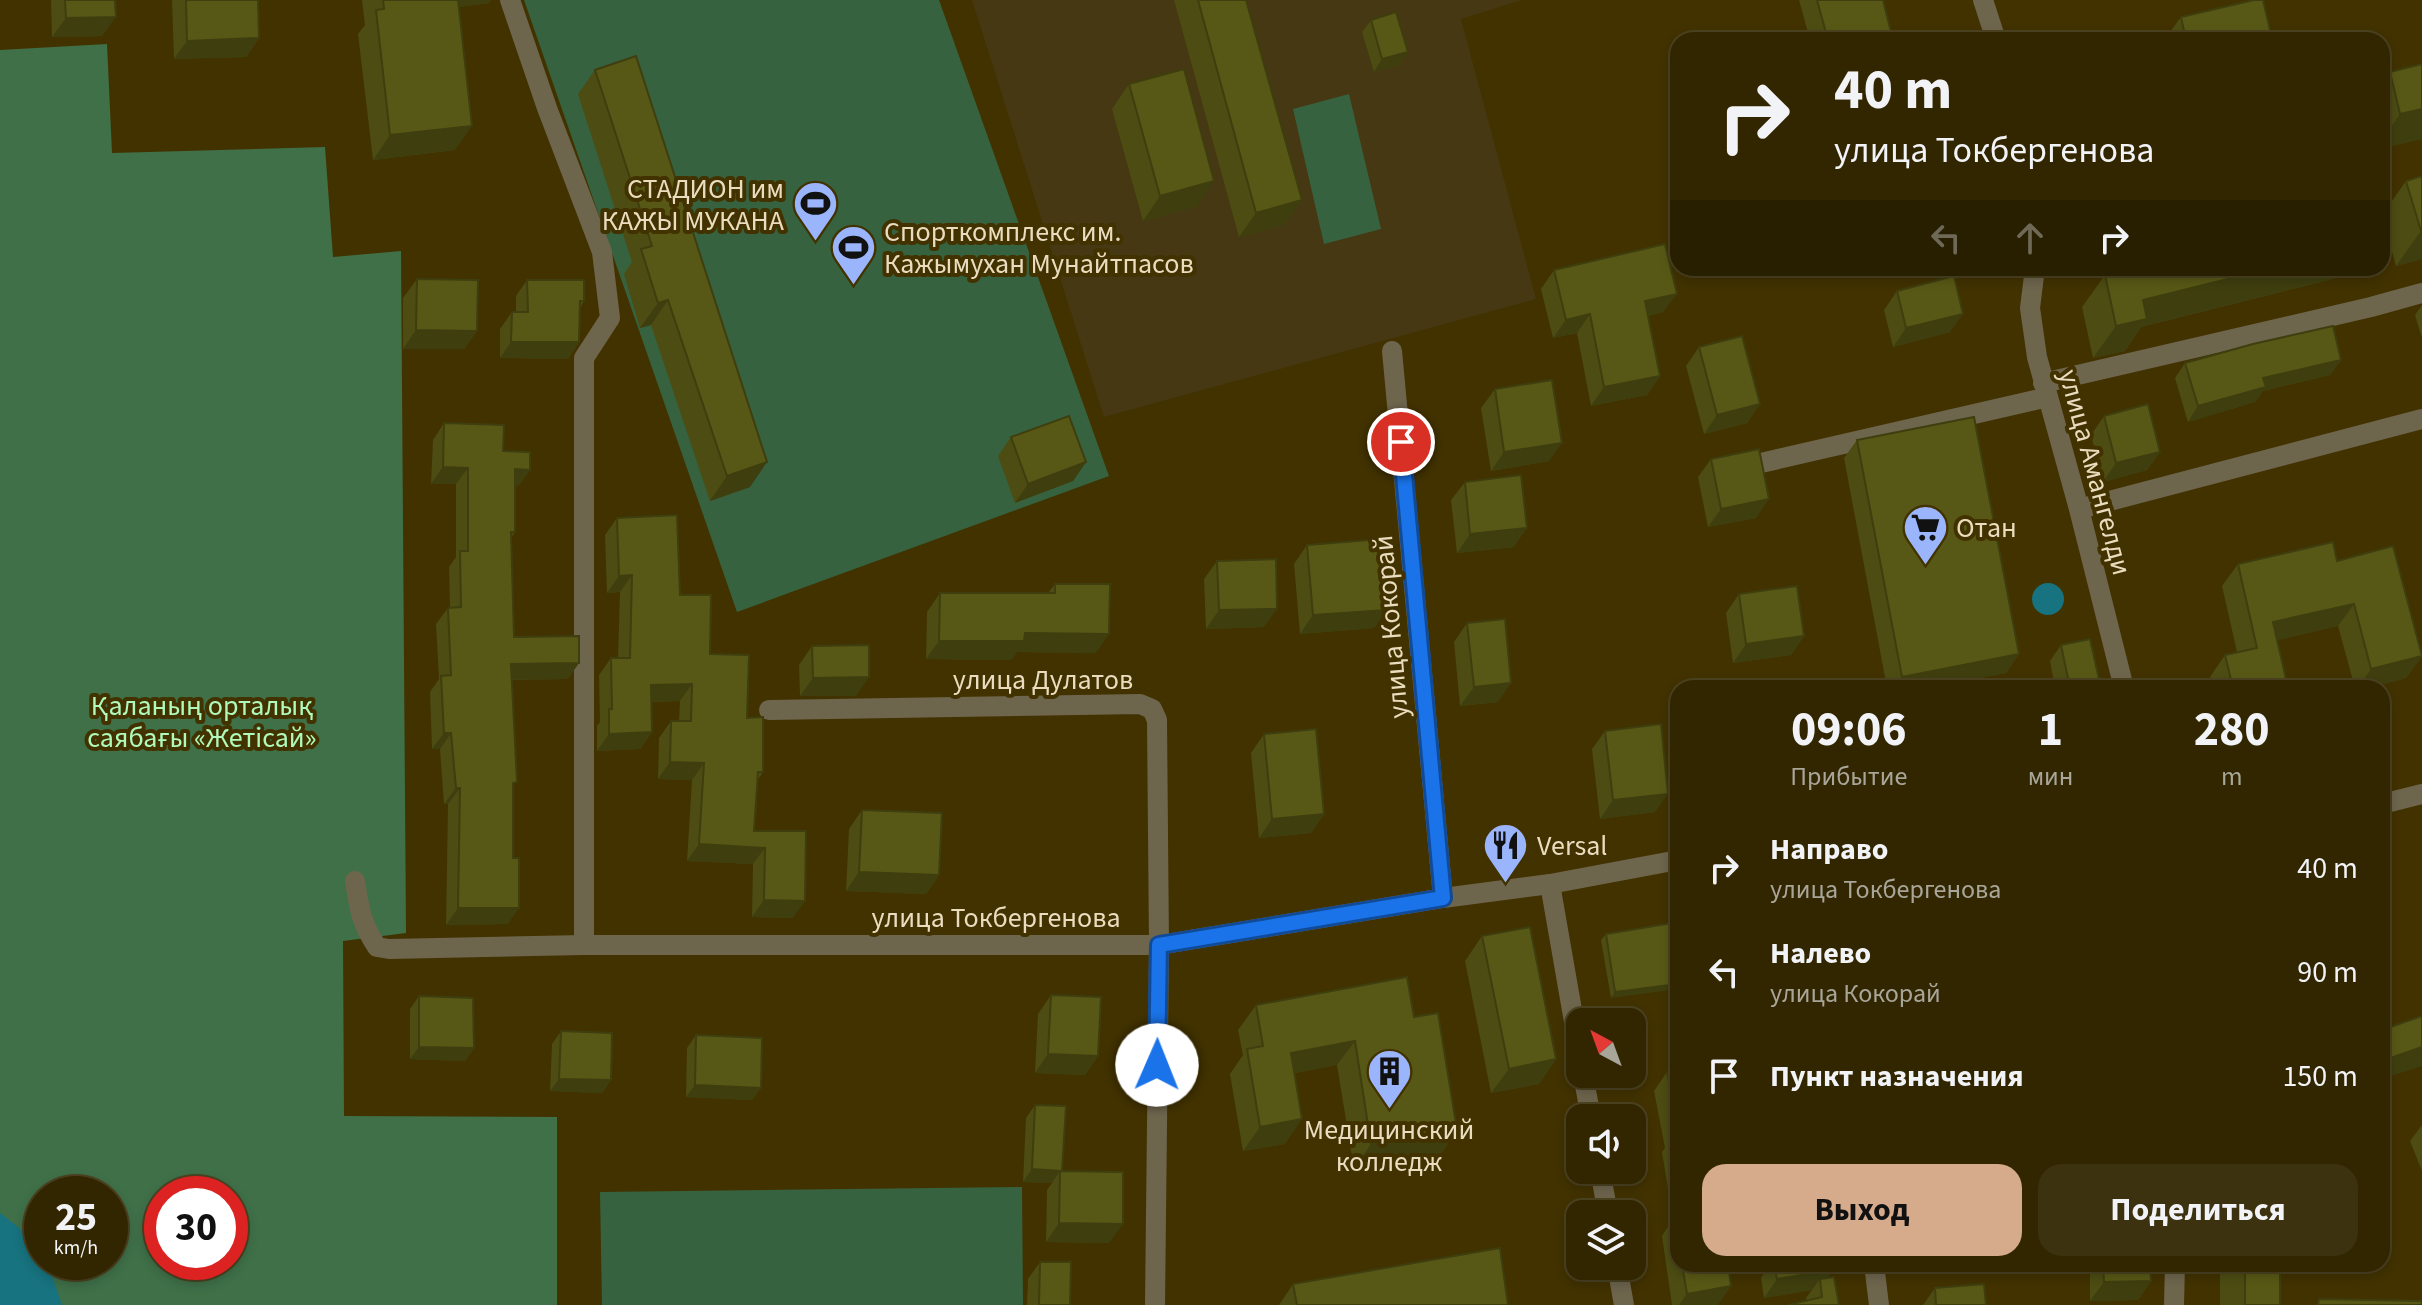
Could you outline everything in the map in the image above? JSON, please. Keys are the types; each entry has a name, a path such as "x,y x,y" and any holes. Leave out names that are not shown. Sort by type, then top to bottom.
{"street":[{"path":"510,0 602,252 610,318 584,358 584,945"},
{"path":"1983,0 1993,32"},
{"name":"улица Амангелди","path":"2034,276 2030,308 2037,357 2122,680"},
{"path":"1761,463 2422,293"},
{"name":"улица Кокорай","path":"1392,351 1443,898"},
{"path":"2079,509 2422,419"},
{"name":"улица Дулатов","path":"769,710 1140,704 1152,709 1157,720 1159,945 1155,1305"},
{"path":"2390,802 2422,794"},
{"name":"улица Токбергенова","path":"355,881 359,914 366,931 377,947 389,949 584,945 1159,945 1443,898 1550,884 1670,862"},
{"path":"1550,884 1572,1008"},
{"path":"1875,1272 1879,1305"},
{"path":"2174,1305 2175,1272"},
{"path":"1620,1280 1624,1305"}],"shaded area":[{"path":"972,0 1522,0 1461,19 1536,299 1104,417"}],"green space":[{"path":"524,0 939,0 1109,476 737,612"},
{"name":"Қаланың орталық саябағы «Жетісай»","path":"107,44 112,153 325,147 333,257 401,251 406,933 343,941 344,1116 557,1117 557,1305 0,1305 0,50"},
{"path":"1349,94 1381,229 1324,244 1293,109"},
{"path":"1022,1187 1023,1305 602,1305 600,1192"}],"water":[{"path":"2048,583 2059,588 2064,599 2059,610 2048,615 2037,610 2032,599 2037,588"},
{"path":"0,1213 24,1232 24,1280 53,1280 62,1305 0,1305"}],"building":[{"path":"65,0 115,0 116,17 66,18"},
{"path":"186,0 258,0 259,38 187,41"},
{"path":"383,0 458,0 472,126 390,135 376,10 384,9"},
{"path":"1198,0 1246,0 1302,200 1256,213"},
{"path":"1817,0 1883,0 1891,32 1826,32"},
{"path":"2263,0 2271,32 2184,32 2181,17"},
{"path":"1396,12 1408,52 1382,59 1371,20"},
{"path":"636,56 767,462 727,476 668,300 658,303 641,249 652,246 595,70"},
{"path":"2422,64 2422,109 2400,114 2390,72"},
{"path":"1184,69 1214,181 1160,196 1129,84"},
{"path":"2422,176 2422,230 2421,231 2406,181"},
{"path":"1665,244 1670,276 1673,276 1677,294 1645,301 1660,376 1604,387 1590,314 1566,320 1554,270"},
{"path":"1954,276 1963,314 1906,328 1897,291"},
{"path":"2105,276 2240,276 2143,300 2147,319 2116,326"},
{"path":"417,279 478,280 477,331 416,330"},
{"path":"527,280 584,280 579,342 511,342 512,312 528,312"},
{"path":"2333,326 2341,360 2263,378 2266,387 2198,406 2185,363"},
{"path":"1742,336 1760,404 1717,415 1699,347"},
{"path":"1552,380 1562,443 1504,452 1495,389"},
{"path":"2148,404 2160,452 2116,463 2104,416"},
{"path":"1069,416 1086,462 1028,484 1011,437"},
{"name":"Отан","path":"1974,417 2019,654 1902,677 1857,440"},
{"path":"444,423 504,425 503,451 530,452 530,470 515,469 515,532 511,532 514,637 579,636 579,663 511,664 517,782 513,783 513,858 519,858 519,908 458,908 460,788 456,788 451,733 444,733 441,676 451,675 448,608 461,607 460,551 468,551 468,468 443,467"},
{"path":"1759,449 1769,499 1721,509 1711,459"},
{"path":"1521,475 1527,528 1470,534 1465,482"},
{"path":"677,515 680,595 711,595 710,654 749,655 747,718 763,717 763,772 758,772 754,831 806,831 805,901 764,900 765,848 699,844 704,763 670,762 671,721 691,721 692,684 651,685 652,732 609,734 611,658 630,658 632,575 619,576 617,518"},
{"path":"1382,539 1387,610 1313,615 1307,545"},
{"path":"2333,542 2337,561 2393,546 2422,656 2371,669 2354,604 2273,622 2286,680 2231,680 2225,655 2257,648 2238,564"},
{"path":"1276,559 1277,609 1219,610 1217,561"},
{"path":"1055,584 1110,584 1109,634 1025,633 1024,641 939,641 940,593 1055,593"},
{"path":"1797,586 1804,636 1746,644 1739,594"},
{"path":"1505,619 1511,683 1474,687 1467,623"},
{"path":"2090,639 2099,680 2068,680 2061,645"},
{"path":"869,645 869,677 813,678 812,646"},
{"path":"1661,724 1668,794 1613,800 1605,731"},
{"path":"1316,729 1324,814 1272,819 1264,734"},
{"path":"862,810 942,813 939,875 859,872"},
{"path":"1670,923 1670,985 1615,992 1606,934"},
{"path":"1530,927 1556,1059 1509,1069 1482,936"},
{"name":"Медицинский колледж","path":"1407,977 1414,1017 1438,1013 1457,1130 1371,1144 1355,1041 1291,1053 1302,1119 1260,1127 1247,1049 1263,1046 1256,1005"},
{"path":"1051,995 1101,997 1098,1056 1048,1054"},
{"path":"419,996 473,998 474,1048 419,1047"},
{"path":"2422,1016 2422,1047 2390,1058 2390,1027"},
{"path":"561,1031 612,1033 611,1080 559,1079"},
{"path":"696,1035 762,1038 761,1088 695,1085"},
{"path":"1035,1105 1066,1106 1062,1171 1032,1169"},
{"path":"1060,1171 1123,1172 1123,1224 1059,1223"},
{"path":"1500,1248 1508,1305 1297,1305 1293,1284"},
{"path":"1040,1262 1071,1262 1070,1305 1039,1305"},
{"path":"1683,1272 1729,1272 1731,1286 1687,1294"},
{"path":"1776,1272 1821,1272 1777,1279"},
{"path":"2103,1272 2150,1272 2151,1281 2104,1282"},
{"path":"2245,1272 2280,1272 2280,1305 2245,1305"},
{"path":"1834,1277 1839,1305 1788,1305 1822,1297 1820,1279"},
{"path":"1984,1284 1986,1305 1936,1305 1935,1288"},
{"path":"2319,1299 2422,1301 2422,1305 2318,1305"}],"place":[{"name":"СТАДИОН им КАЖЫ МУКАНА","path":"815,243"},
{"name":"Спорткомплекс им. Кажымухан Мунайтпасов","path":"853,286"},
{"name":"Отан","path":"1925,566"},
{"name":"Versal","path":"1506,884"},
{"name":"Медицинский колледж","path":"1389,1111"}],"route":[{"path":"1157,1065 1159,945 1443,898 1401,442"}]}
